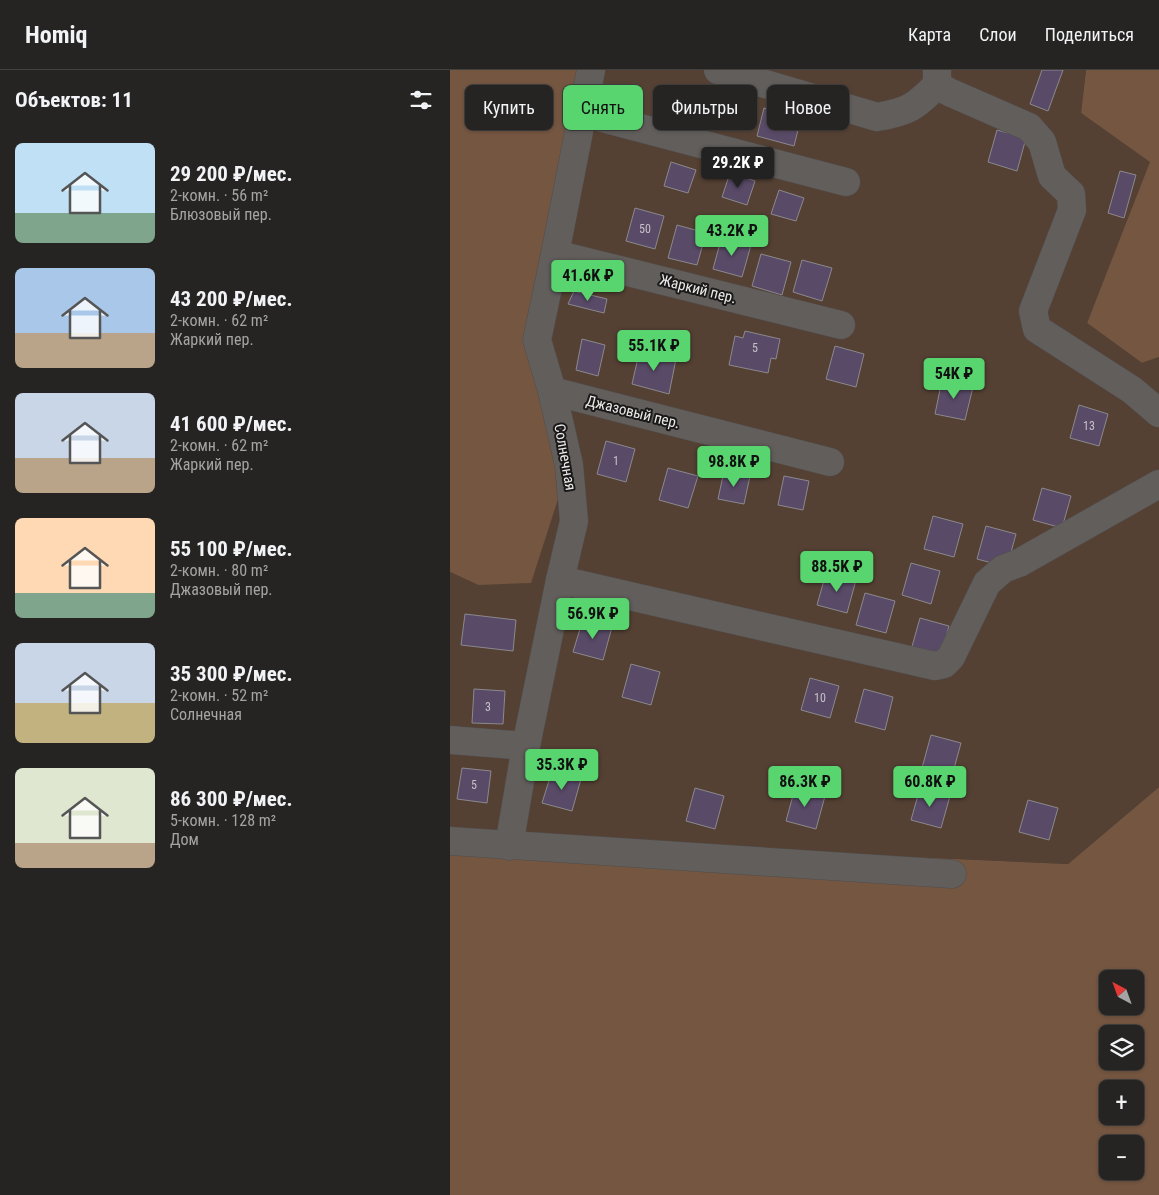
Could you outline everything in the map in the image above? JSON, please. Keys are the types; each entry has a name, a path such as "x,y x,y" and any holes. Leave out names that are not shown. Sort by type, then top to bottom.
{"street":[{"name":"Солнечная","path":"588,85 591,70"},
{"path":"718,70 877,117 900,114 921,101 937,77 949,92 1029,127 1042,142 1052,176 1071,194 1072,210 1033,311 1037,329 1132,390 1159,413"},
{"path":"643,129 846,182"},
{"name":"Солнечная","path":"509,846 526,746 574,521 569,466 552,391 537,340 556,254 579,130"},
{"name":"Жаркий пер.","path":"556,254 841,325"},
{"name":"Джазовый пер.","path":"552,391 830,462"},
{"path":"560,580 935,666 944,664 951,657 987,583 1003,569 1019,563 1159,484"},
{"path":"450,740 526,746"},
{"path":"450,841 952,874"}],"shaded area":[{"path":"450,70 593,70 589,85 563,85 563,130 578,130 527,333 569,465 531,583 478,585 450,572"},
{"path":"593,70 1086,70 1081,113 1151,162 1087,323 1142,363 1159,357 1159,787 1068,864 450,836 450,572 478,585 527,333 578,130 643,130 643,85 589,85"},
{"path":"1086,70 1159,70 1159,357 1142,363 1087,323 1150,162 1081,113"},
{"path":"1159,787 1159,1195 450,1195 450,836 1068,864"}],"building":[{"path":"1042,70 1063,70 1048,111 1030,104"},
{"path":"764,108 767,109 767,130 798,130 794,146 757,136"},
{"path":"997,130 1026,138 1017,171 988,162"},
{"path":"671,162 696,170 688,193 664,186"},
{"path":"1120,171 1136,175 1124,218 1108,213"},
{"path":"730,173 755,181 747,205 722,197"},
{"path":"779,190 804,198 796,221 771,214"},
{"path":"635,208 664,216 655,249 626,241"},
{"path":"677,225 706,233 697,265 668,258"},
{"path":"722,236 751,245 742,277 713,269"},
{"path":"761,254 791,262 782,295 752,286"},
{"path":"802,260 832,268 822,301 793,292"},
{"path":"574,291 607,299 604,313 568,304"},
{"path":"745,331 780,339 776,359 771,358 768,373 729,365 735,336 743,338"},
{"path":"582,339 605,345 598,376 576,370"},
{"path":"835,346 864,354 856,387 826,379"},
{"path":"640,349 676,359 669,394 632,384"},
{"path":"942,380 973,387 965,420 935,414"},
{"path":"1079,405 1108,414 1099,446 1070,438"},
{"path":"606,441 635,449 626,482 597,474"},
{"path":"668,468 698,476 688,508 659,500"},
{"path":"724,471 750,476 744,504 718,499"},
{"path":"784,476 809,481 803,510 778,505"},
{"path":"1042,488 1071,496 1062,528 1033,520"},
{"path":"933,516 963,524 954,557 924,549"},
{"path":"986,526 1016,534 1007,567 977,559"},
{"path":"911,563 940,571 931,604 902,595"},
{"path":"826,573 856,580 847,613 817,605"},
{"path":"865,593 895,601 886,633 856,625"},
{"path":"465,614 516,620 513,651 461,645"},
{"path":"920,618 949,626 940,658 911,650"},
{"path":"583,619 612,627 603,660 573,652"},
{"path":"631,664 660,672 651,705 622,697"},
{"path":"810,678 839,686 830,718 801,710"},
{"path":"474,689 505,691 503,724 472,723"},
{"path":"864,689 893,697 885,730 855,722"},
{"path":"931,735 961,743 952,776 922,768"},
{"path":"462,768 491,771 487,803 457,799"},
{"path":"552,771 581,779 572,811 542,803"},
{"path":"695,788 724,796 715,829 686,821"},
{"path":"795,788 825,796 816,829 786,821"},
{"path":"920,788 950,796 941,828 911,820"},
{"path":"1028,800 1058,808 1049,840 1019,832"}]}
